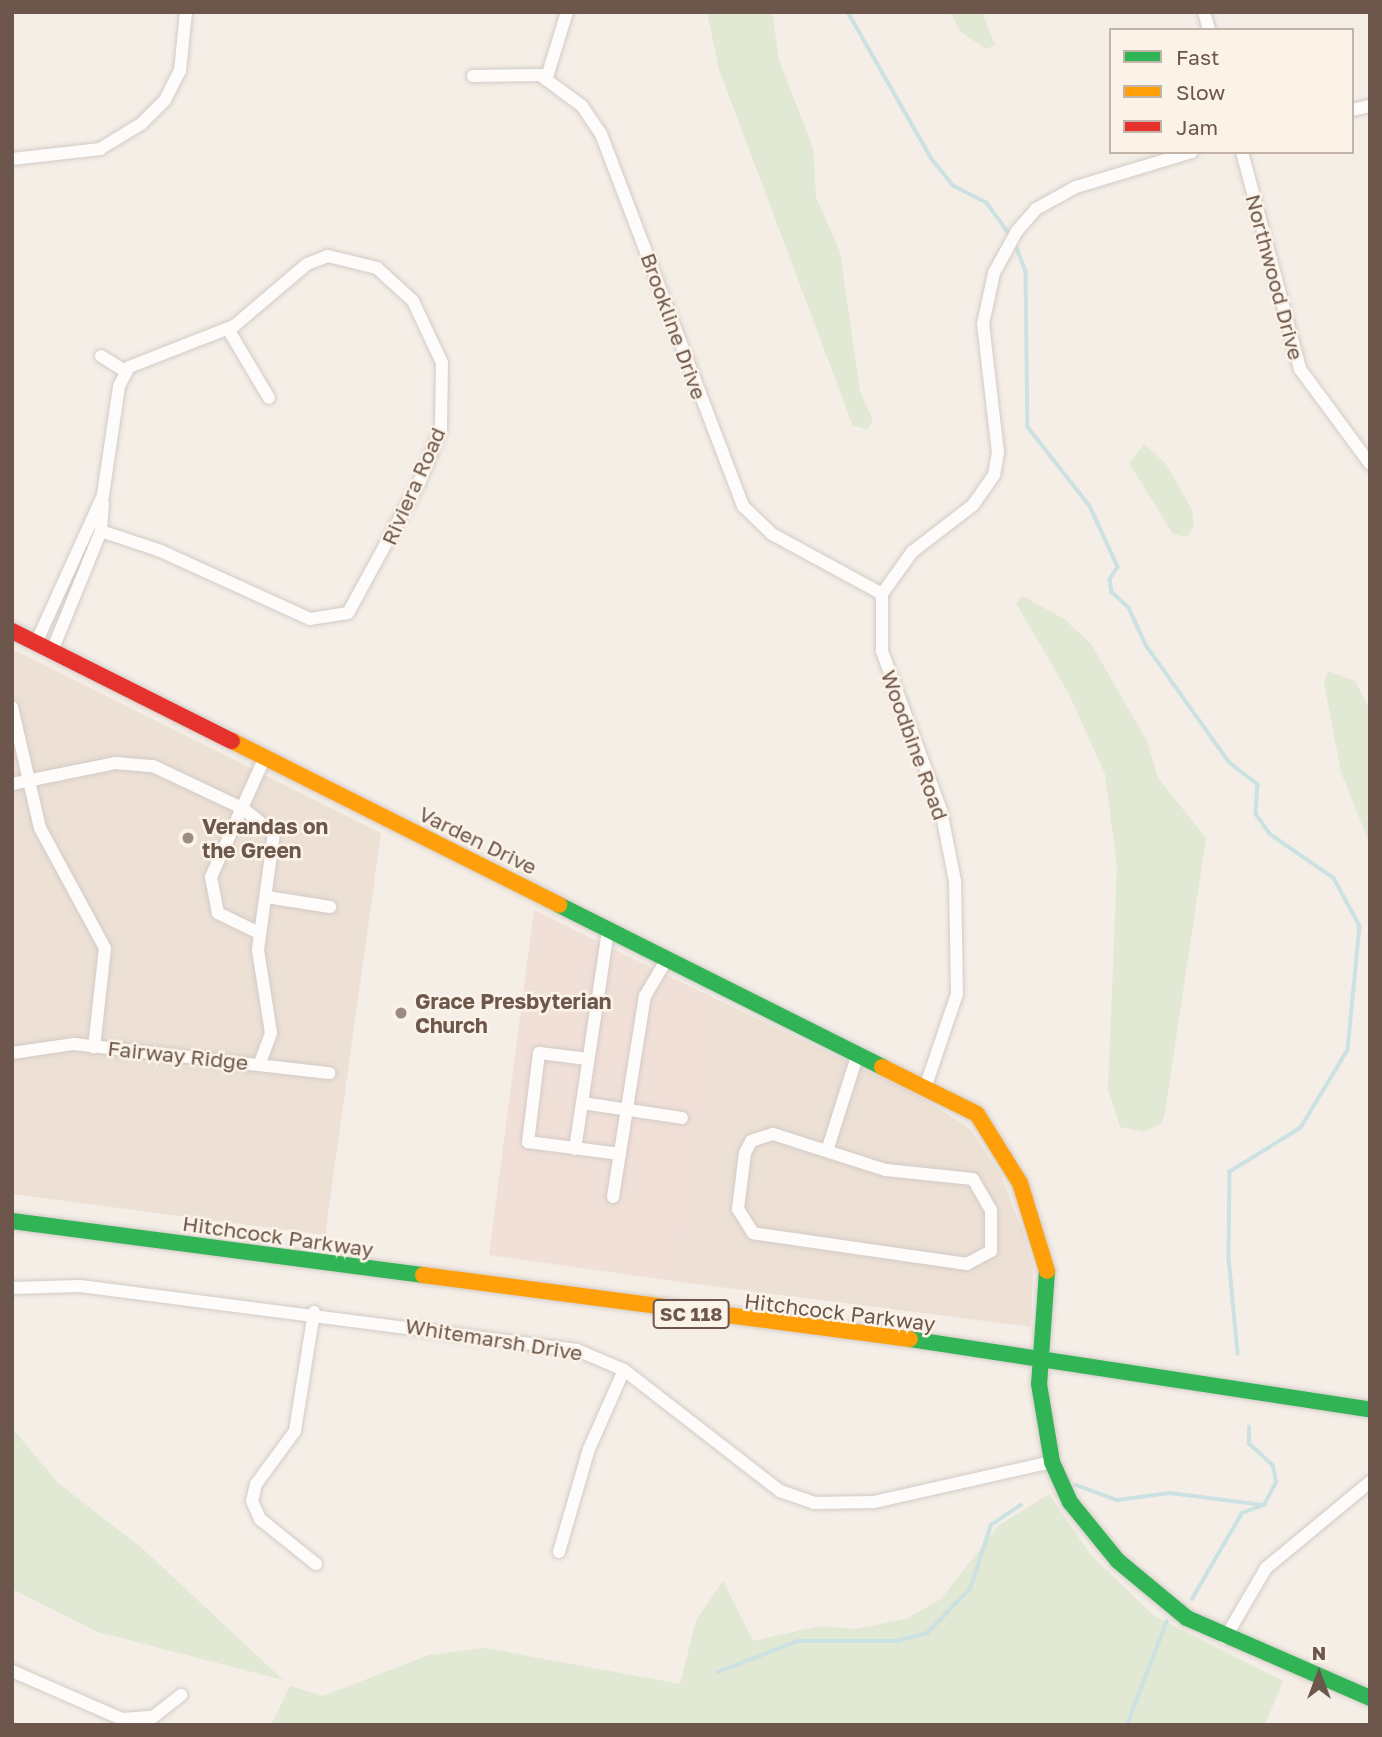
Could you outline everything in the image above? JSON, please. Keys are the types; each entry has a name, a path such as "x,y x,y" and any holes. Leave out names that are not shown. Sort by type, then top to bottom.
{"street":[{"path":"12,159 100,149 141,124 180,71 186,12"},
{"path":"473,76 547,78 567,12"},
{"name":"Brookline Drive","path":"547,78 582,106 601,134 743,506 772,534 883,594"},
{"name":"Woodbine Road","path":"926,1085 957,994 955,881 941,810 885,664 879,630 883,594 912,552 973,505 994,475 998,453 983,324 994,273 1017,231 1036,209 1076,187 1185,154"},
{"name":"Northwood Drive","path":"1243,154 1300,369 1370,464"},
{"name":"Riviera Road","path":"101,531 161,551 310,619 329,620 353,608 441,429 444,379 428,323 377,268 328,256 307,264 228,329 125,371"},
{"path":"228,329 269,398"},
{"path":"52,651 101,531 103,495 125,371 101,356"},
{"path":"36,643 103,495"},
{"name":"Varden Drive","path":"12,631 608,930 926,1085 987,1124 1028,1203 1050,1279 1039,1362 1052,1462 1070,1502 1118,1561 1187,1618 1225,1638 1370,1698"},
{"path":"12,707 27,781 48,849 105,948 94,1046"},
{"path":"259,933 225,921 212,901 211,877 265,757"},
{"path":"12,784 134,763 164,769 242,808"},
{"name":"Fairway Ridge","path":"12,1053 94,1046 260,1063 271,1033 261,993 259,933 267,897 274,833 242,808"},
{"path":"267,897 330,906"},
{"path":"575,1149 608,930"},
{"path":"613,1197 645,996 667,959"},
{"path":"588,1059 539,1053 528,1142 620,1154"},
{"path":"827,1151 858,1053"},
{"path":"260,1063 329,1073"},
{"path":"582,1103 682,1118"},
{"path":"773,1135 827,1151 887,1170 973,1179 991,1210 988,1255 967,1264 758,1236 747,1228 738,1205 751,1141 773,1135"},
{"name":"Hitchcock Parkway","path":"12,1221 861,1332 1039,1362 1370,1409"},
{"name":"Whitemarsh Drive","path":"12,1288 55,1284 314,1312 577,1350 624,1370 780,1491 806,1502 874,1502 1052,1462"},
{"path":"314,1312 295,1431 256,1484 252,1501 260,1519 316,1564"},
{"path":"559,1552 589,1449 624,1370"},
{"path":"1225,1638 1266,1568 1370,1482"},
{"path":"12,1671 122,1719 153,1717 181,1695"}],"shaded area":[{"path":"12,649 381,833 325,1235 12,1194"},
{"path":"534,910 718,1000 681,1282 489,1255"},
{"path":"718,1000 914,1093 969,1128 1000,1173 1023,1232 1033,1266 1031,1327 681,1282"}],"green space":[{"path":"707,12 772,12 779,60 813,148 816,197 840,252 860,391 873,421 867,429 853,426 719,69"},
{"path":"950,12 982,12 995,45 986,49 961,32"},
{"path":"1144,444 1166,464 1192,510 1194,525 1187,537 1173,534 1129,463"},
{"path":"1023,596 1064,619 1091,644 1147,741 1158,778 1206,838 1165,1112 1162,1123 1144,1132 1120,1127 1108,1089 1117,866 1105,774 1069,694 1016,603"},
{"path":"1328,671 1355,681 1370,710 1370,845 1341,772 1324,682"},
{"path":"12,1428 58,1483 143,1549 283,1680 98,1632 12,1589"},
{"path":"1049,1494 1091,1555 1153,1615 1283,1681 1265,1725 271,1725 290,1686 323,1696 429,1655 485,1648 680,1684 696,1620 723,1581 753,1641 820,1626 854,1629 906,1619 941,1599 999,1525"}],"waterway":[{"path":"848,12 932,159 954,186 987,203 1011,236"},
{"path":"1015,243 1026,272 1028,427 1090,506 1118,567 1110,580 1112,592 1129,608 1146,645 1229,762 1258,785 1256,814 1270,834 1334,878 1360,926 1348,1050 1301,1128 1230,1172 1229,1258 1238,1354"},
{"path":"1076,1485 1117,1500 1170,1493 1264,1505 1276,1482 1273,1466 1249,1444 1249,1427"},
{"path":"718,1672 798,1641 897,1641 927,1633 970,1589 991,1525 1021,1505"},
{"path":"1192,1599 1242,1513 1261,1506"},
{"path":"1127,1725 1167,1621"}],"traffic: fast":[{"path":"559,905 882,1067"},
{"path":"12,1221 423,1275"},
{"path":"1047,1271 1039,1384 1052,1462 1070,1502 1118,1561 1187,1618 1370,1698"},
{"path":"910,1339 1370,1409"}],"traffic: slow":[{"path":"232,741 559,905"},
{"path":"882,1067 977,1114 1020,1183 1047,1271"},
{"path":"423,1275 910,1339"}],"traffic: jam":[{"path":"12,631 232,741"}],"place":[{"name":"Verandas on the Green","path":"188,838"},
{"name":"Grace Presbyterian Church","path":"401,1013"}]}
